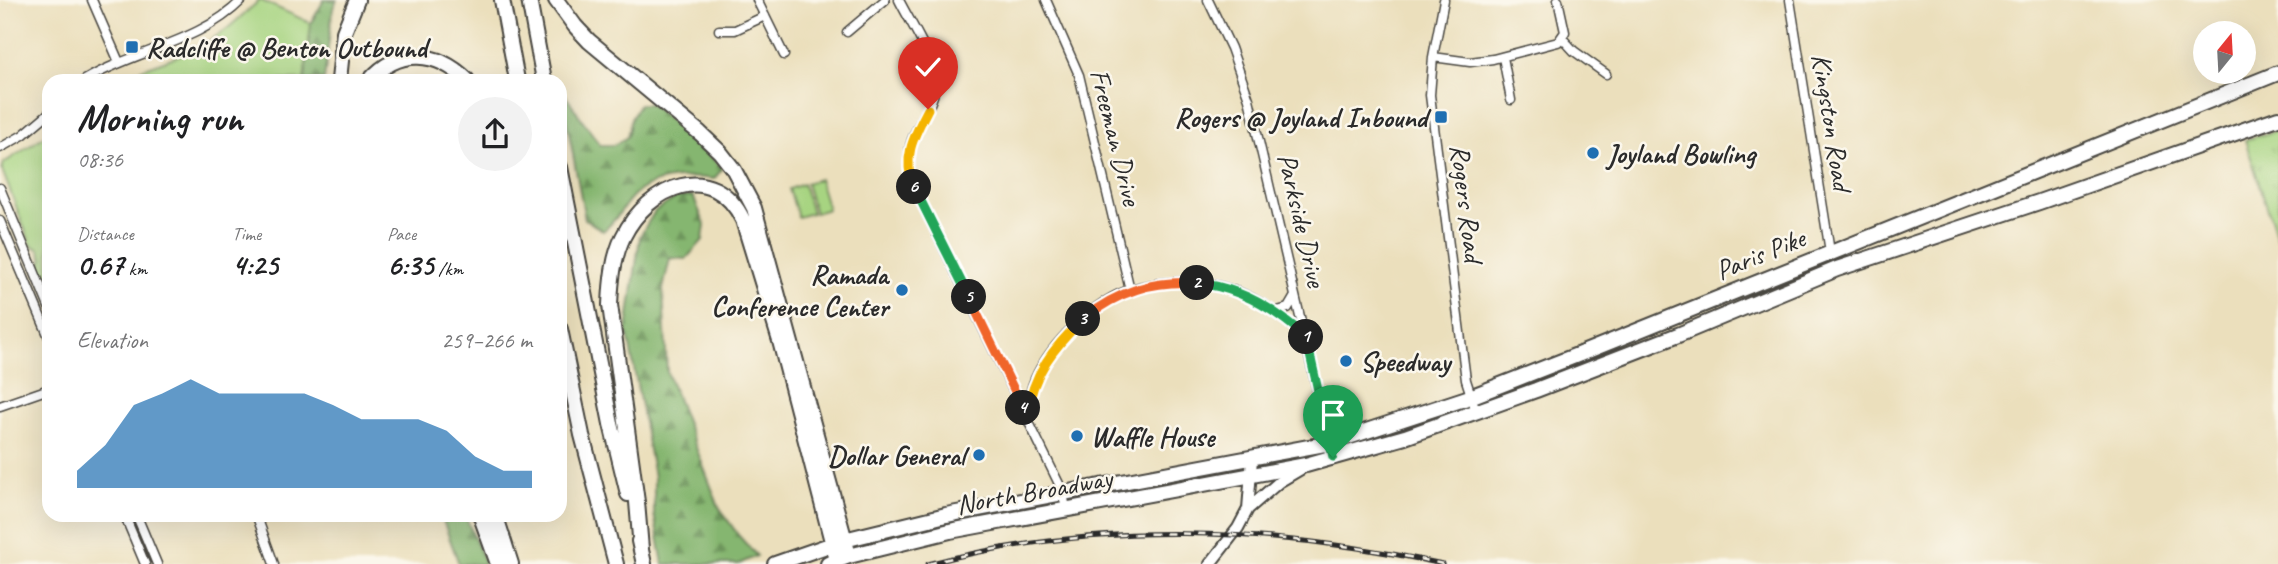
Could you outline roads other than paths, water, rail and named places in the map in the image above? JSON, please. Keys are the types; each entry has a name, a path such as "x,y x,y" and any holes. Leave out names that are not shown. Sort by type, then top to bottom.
{"highway":[{"path":"339,74 344,32 357,0"},
{"path":"502,0 516,74"},
{"path":"529,0 543,74"},
{"path":"556,0 589,41 720,152 744,188 754,208 839,542 838,560"},
{"path":"377,74 387,65 412,56 428,57 445,63 459,74"},
{"name":"Paris Pike","path":"1331,450 1470,397 2278,73"},
{"name":"Paris Pike","path":"1252,459 1331,450 1405,437 1678,335 1837,269 2278,118"},
{"path":"641,549 610,306 611,280 622,240 640,211 658,195 683,185 695,184 719,192 738,209 743,220 839,542"},
{"path":"567,201 611,424 644,564"},
{"path":"1830,252 1837,269"},
{"path":"567,363 582,435 616,564"},
{"name":"North Broadway","path":"838,560 950,531 1306,465 1331,450"},
{"name":"North Broadway","path":"775,564 839,542 946,515 1252,459"},
{"path":"483,522 498,564"},
{"path":"498,522 511,564"}],"street":[{"path":"92,0 119,62"},
{"path":"96,74 119,62 193,34 225,15 242,0"},
{"path":"757,0 784,55"},
{"path":"847,32 885,0"},
{"path":"899,0 930,62 935,78 935,89 928,109 912,141 908,164 912,183 1027,415 1063,492 1066,510"},
{"name":"Freeman Drive","path":"1046,0 1079,75 1130,290"},
{"name":"Parkside Drive","path":"1208,0 1231,48 1250,99 1331,450"},
{"name":"Rogers Road","path":"1444,0 1433,57 1430,95 1465,380 1476,411"},
{"path":"1433,57 1471,62 1503,57 1558,42 1565,32 1558,0"},
{"name":"Kingston Road","path":"1790,0 1830,252"},
{"path":"719,30 734,30 765,16"},
{"path":"1562,38 1574,51 1606,74"},
{"path":"1503,57 1511,100"},
{"path":"0,148 23,135 42,119"},
{"path":"0,188 42,290"},
{"path":"0,221 42,320"},
{"path":"1027,415 1035,379 1049,355 1094,309 1130,290 1169,283 1210,285 1234,290 1274,312 1306,337"},
{"path":"1274,312 1288,308 1296,295"},
{"path":"0,406 42,391"},
{"path":"1210,564 1238,528 1248,509 1255,475 1252,459"},
{"path":"1248,509 1279,482 1306,465"},
{"path":"1255,475 1262,485 1261,498"},
{"path":"1227,480 1238,485 1244,492 1248,509"},
{"path":"127,522 145,564"},
{"path":"139,522 157,564"},
{"path":"259,522 274,564"}],"railway":[{"path":"928,564 991,550 1056,540 1185,534 1315,542 1443,564"}],"place":[{"name":"Radcliffe @ Benton Outbound","path":"132,47"},
{"name":"Rogers @ Joyland Inbound","path":"1441,117"},
{"name":"Joyland Bowling","path":"1593,153"},
{"name":"Ramada Conference Center","path":"902,290"},
{"name":"Speedway","path":"1346,361"},
{"name":"Waffle House","path":"1077,436"},
{"name":"Dollar General","path":"979,455"}]}
